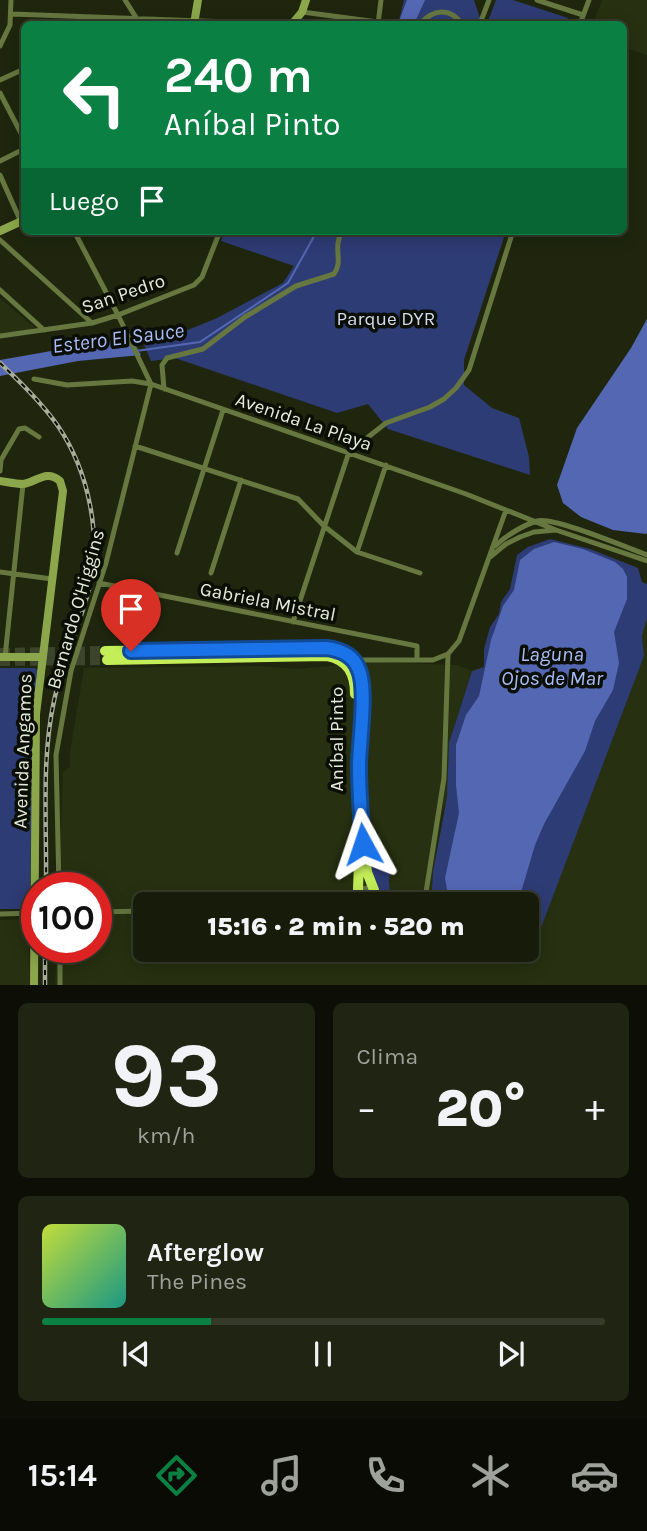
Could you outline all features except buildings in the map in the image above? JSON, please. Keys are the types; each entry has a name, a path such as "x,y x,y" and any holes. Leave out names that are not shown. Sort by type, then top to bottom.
{"highway":[{"name":"Aníbal Pinto","path":"106,656 327,648 343,652 349,662 355,685 352,776 359,866 358,890"},
{"name":"Aníbal Pinto","path":"349,662 359,669 362,685 360,808 367,872 374,890"}],"street":[{"path":"0,46 9,31 11,0"},
{"path":"125,0 136,21"},
{"path":"194,21 198,0"},
{"path":"294,21 302,12 306,0"},
{"path":"378,21 381,0"},
{"path":"480,21 489,0"},
{"path":"537,0 583,15"},
{"path":"581,21 589,0"},
{"path":"423,21 440,11 452,13 459,21"},
{"path":"302,12 364,21"},
{"path":"12,14 120,21"},
{"path":"0,80 21,70"},
{"path":"0,93 21,133"},
{"path":"0,161 21,150"},
{"path":"0,176 21,217"},
{"path":"0,231 21,222"},
{"path":"76,235 151,384"},
{"name":"San Pedro","path":"0,336 92,323 197,283 204,273 218,235"},
{"path":"164,388 162,365 167,358 203,349 245,317 296,286 334,274 339,262 337,241 340,235"},
{"path":"293,622 349,452 386,424 437,403 460,382 468,370 512,235"},
{"path":"0,240 92,323"},
{"path":"0,289 45,330"},
{"name":"Avenida La Playa","path":"34,379 67,385 132,380 151,384 349,452 556,530 647,561"},
{"name":"Bernardo O'Higgins","path":"59,872 57,749 71,671 99,583 151,384"},
{"path":"177,553 223,410"},
{"path":"40,437 26,428 19,429 1,460 0,481 23,484 3,657 43,657"},
{"path":"135,446 298,499 324,526 356,552 420,573"},
{"path":"356,552 386,466"},
{"name":"Avenida Angamos","path":"23,484 44,476 58,479 63,494 36,713 35,872"},
{"path":"211,573 241,481"},
{"path":"349,662 433,660 448,654 459,641 506,510"},
{"path":"492,548 512,533 537,521 557,523 647,555"},
{"path":"488,559 500,548 520,537 534,532 556,530"},
{"path":"0,572 52,579"},
{"name":"Gabriela Mistral","path":"99,583 417,646 417,659"},
{"path":"426,892 444,778 448,654"},
{"path":"358,890 376,892"},
{"path":"112,912 133,911"},
{"path":"0,914 21,913"},
{"name":"Avenida Angamos","path":"34,963 34,985"},
{"path":"60,963 60,985"}],"shaded area":[{"path":"602,0 647,0 647,55 627,48 627,21 594,21"},
{"path":"0,298 34,327 31,330 0,333"},
{"path":"647,618 647,985 55,985 56,963 112,963 112,872 60,872 63,772 70,767 70,752 84,668 260,666 298,669 372,662 457,665 472,671 452,733 456,785 443,808 432,892 133,892 133,962 539,962 539,931 644,656 642,636"},
{"path":"21,919 21,963 29,963 30,985 0,985 0,920"}],"green space":[{"path":"404,0 474,0 481,21 399,21"},
{"path":"496,0 513,0 568,18 567,21 488,21"},
{"name":"Parque DYR","path":"223,235 505,235 464,360 464,385 492,408 519,418 529,457 530,475 388,429 368,404 337,413 175,358 151,361 141,337 165,339 215,319 283,283 294,266 221,241"},
{"name":"Laguna Ojos de Mar","path":"550,539 590,549 638,568 642,582 647,584 647,618 642,636 644,656 539,933 539,892 432,892 447,797 449,743 472,671 484,667 484,649 490,627 510,589 517,555 528,547"},
{"path":"0,668 35,668 30,872 21,872 21,909 0,909"},
{"path":"366,824 375,834 391,865 390,892 380,892 370,873"}],"water":[{"path":"407,0 425,0 415,21 399,21"},
{"path":"647,319 646,534 613,530 581,517 563,503 557,485 577,428 631,348"},
{"path":"131,337 141,355 78,361 0,376 0,360"},
{"name":"Laguna Ojos de Mar","path":"554,542 583,549 615,562 623,569 627,577 627,599 614,632 619,663 613,690 595,721 585,751 544,824 521,892 447,892 445,878 459,813 456,745 466,715 479,696 491,640 503,606 514,590 520,560 534,549"}],"waterway":[{"name":"Estero El Sauce","path":"136,351 200,342 288,283 315,235"}],"tunnel":[{"path":"0,653 105,651"},
{"path":"0,661 107,660"}],"railway":[{"path":"0,363 45,409 69,444 85,484 93,526 93,569 89,589 61,673 50,723 46,770 46,872"},
{"path":"45,963 45,985"}],"route":[{"path":"131,651 327,648 351,657 361,674 362,685 359,770 363,844"}]}
